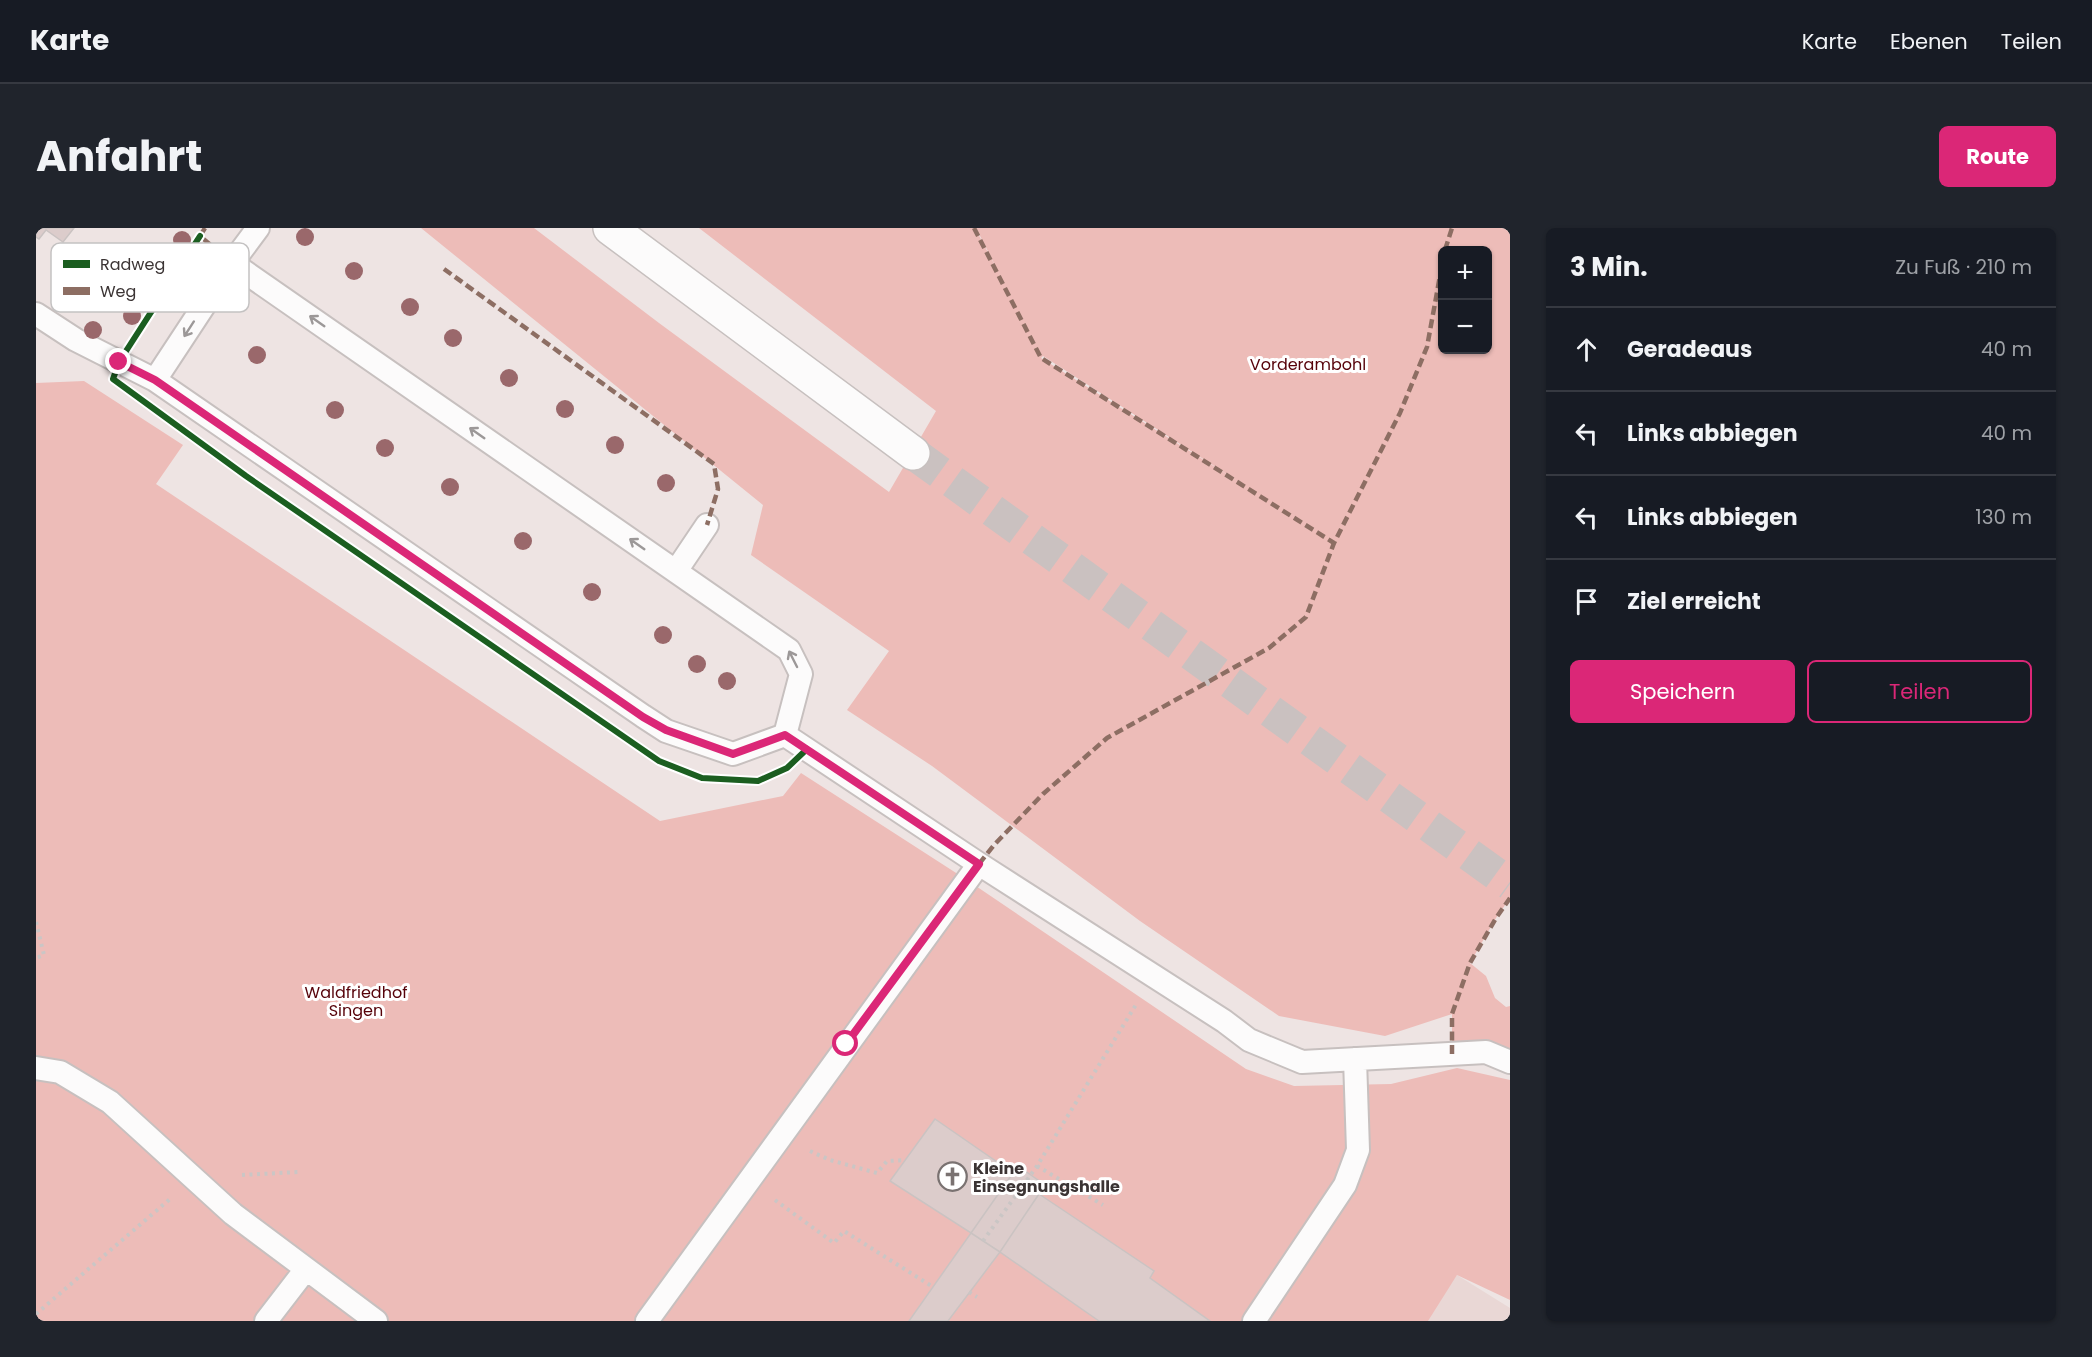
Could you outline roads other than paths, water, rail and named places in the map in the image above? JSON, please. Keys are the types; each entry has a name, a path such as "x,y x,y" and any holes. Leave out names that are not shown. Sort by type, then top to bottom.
{"main road":[{"path":"610,228 913,453"}],"lane":[{"path":"247,243 258,228"},
{"path":"249,275 789,650 801,674 785,735"},
{"path":"155,380 200,312"},
{"path":"36,314 76,340 155,380 643,717 666,730 733,754 785,735"},
{"path":"676,571 707,525"},
{"path":"785,735 1249,1040 1302,1062 1486,1052 1510,1062"},
{"path":"647,1321 979,864"},
{"path":"1254,1321 1345,1185 1358,1150 1355,1059"},
{"path":"36,1068 60,1072 110,1102 233,1214 376,1321"},
{"path":"266,1321 306,1269"}],"tunnel":[{"path":"913,453 1510,884"}],"place":[{"name":"Kleine Einsegnungshalle","path":"952,1177"}],"park label":[{"name":"Vorderambohl","path":"1308,364"},
{"name":"Waldfriedhof Singen","path":"356,1001"}]}
